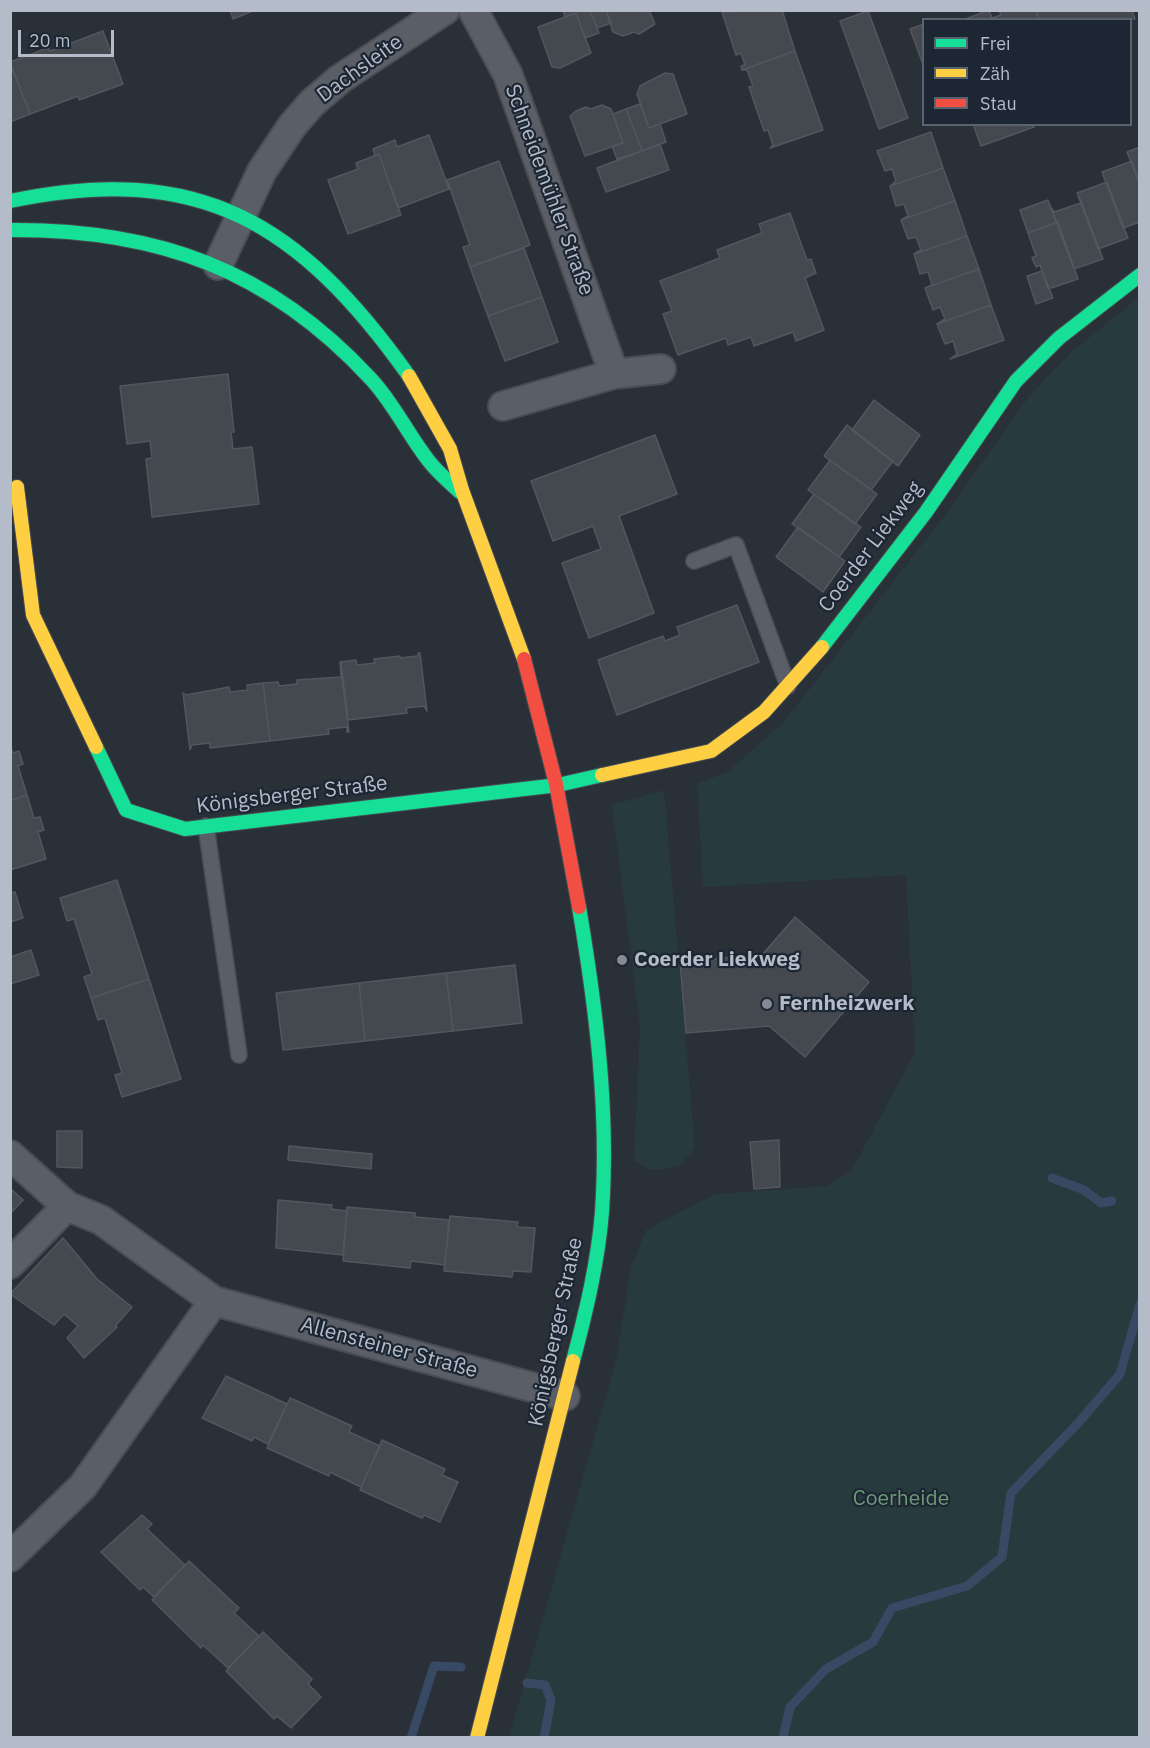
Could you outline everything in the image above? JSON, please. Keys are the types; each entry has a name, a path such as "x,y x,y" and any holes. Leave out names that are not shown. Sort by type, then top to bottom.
{"street":[{"name":"Dachsleite","path":"218,265 243,217 262,171 292,126 312,103 340,79 445,10"},
{"name":"Schneidemühler Straße","path":"473,10 508,75 614,374"},
{"name":"Königsberger Straße","path":"10,201 56,190 115,185 183,196 243,217 303,256 322,273 375,331 401,366 443,436 520,648 558,785 591,981 603,1125 603,1188 598,1247 584,1324 477,1737"},
{"name":"Königsberger Straße","path":"10,230 65,230 96,233 151,244 218,265 291,309 347,355 389,401 428,460 463,496"},
{"name":"Coerder Liekweg","path":"558,785 711,751 764,712 815,656 926,512 1016,381 1059,338 1140,275"},
{"path":"503,406 614,374 661,369"},
{"name":"Königsberger Straße","path":"17,487 26,603 126,810 185,829 558,785"},
{"name":"Allensteiner Straße","path":"10,1155 67,1206 101,1220 214,1301 565,1396"},
{"path":"10,1264 67,1206"},
{"path":"10,1557 83,1486 214,1301"}],"lane":[{"path":"694,561 736,545 788,686"},
{"path":"206,826 239,1055"}],"green space":[{"name":"Coerheide","path":"1139,297 1139,1737 509,1737 616,1361 631,1267 646,1230 715,1194 827,1186 852,1170 915,1052 906,875 703,887 697,783 726,773 783,723 942,519 1030,395 1074,350"},
{"path":"664,790 695,1148 679,1167 651,1170 634,1161 640,1026 612,805"}],"building":[{"path":"230,10 255,10 233,19"},
{"path":"563,10 590,10 599,33 585,38 576,13 565,17"},
{"path":"590,10 606,10 611,23 597,28"},
{"path":"606,10 649,10 655,24 639,34 634,32 623,36 613,32"},
{"path":"782,10 795,51 742,70 741,66 745,65 741,53 736,55 722,12"},
{"path":"989,10 992,18 968,18"},
{"path":"999,10 1036,10 1038,18 992,18 1001,15"},
{"path":"1036,10 1132,10 1135,19 1132,18 1038,18"},
{"path":"868,11 908,118 879,129 840,21"},
{"path":"576,13 591,53 560,68 552,67 538,27"},
{"path":"922,25 922,62 910,29"},
{"path":"103,31 123,84 79,100 78,96 30,114 10,62 48,48 50,51"},
{"path":"795,51 823,130 770,148 773,145 768,130 764,131 749,87 753,86 747,70 742,70"},
{"path":"10,63 30,114 10,122"},
{"path":"665,73 673,74 687,114 649,128 637,94 640,86"},
{"path":"640,104 649,128 660,124 666,142 642,151 626,109"},
{"path":"602,105 611,109 623,143 585,156 570,116 586,107 591,109"},
{"path":"626,109 642,151 617,159 612,146 623,143 613,114"},
{"path":"974,126 1034,126 1034,127 981,146"},
{"path":"931,132 943,168 890,186 896,181 892,169 885,171 877,151"},
{"path":"429,135 449,189 398,208 379,154 375,156 373,149 395,140 397,147"},
{"path":"660,144 669,170 606,192 597,168"},
{"path":"1140,147 1140,185 1127,152"},
{"path":"379,154 401,215 348,234 328,180 358,169 356,163"},
{"path":"499,161 530,245 470,267 463,247 470,245 447,180"},
{"path":"1132,161 1140,185 1140,222 1123,228 1102,172"},
{"path":"943,168 955,201 901,220 908,216 904,204 896,206 890,186"},
{"path":"1107,182 1128,238 1098,249 1077,193"},
{"path":"1079,196 1103,259 1074,269 1050,206 1054,212 1081,203"},
{"path":"1048,200 1057,223 1028,233 1020,210"},
{"path":"955,201 967,236 914,254 921,250 916,237 908,239 901,220"},
{"path":"790,213 807,260 811,259 816,273 805,278 824,330 796,341 793,332 754,346 751,337 728,345 726,338 678,355 663,314 672,311 660,281 720,258 717,250 762,233 759,224"},
{"path":"1058,222 1078,279 1048,289 1040,265 1036,267 1032,258 1036,256 1028,233"},
{"path":"967,236 979,269 925,288 932,285 928,272 920,274 914,254"},
{"path":"524,248 542,297 488,316 470,267"},
{"path":"979,269 991,305 937,324 945,319 940,307 933,310 925,288"},
{"path":"1042,271 1053,298 1036,304 1027,276"},
{"path":"542,297 558,342 505,361 488,316"},
{"path":"991,305 1004,340 950,359 957,354 953,341 945,344 937,324"},
{"path":"228,374 234,432 231,432 233,449 252,447 259,504 152,517 146,459 152,458 150,441 127,444 120,386"},
{"path":"874,400 920,435 898,466 852,430"},
{"path":"847,425 893,461 871,490 824,456"},
{"path":"655,435 677,494 619,516 654,613 589,638 562,563 601,549 593,526 553,541 531,481"},
{"path":"830,460 877,494 855,524 808,490"},
{"path":"814,494 861,527 839,557 792,524"},
{"path":"798,527 845,561 823,592 776,557"},
{"path":"737,605 759,662 617,715 598,660 663,636 665,641 680,635 677,627"},
{"path":"420,653 427,711 424,706 406,708 407,713 348,720 341,662 356,660 357,665 375,663 374,659 418,656"},
{"path":"340,662 349,732 347,732 347,727 328,729 329,734 270,741 263,683 278,682 279,686 297,684 297,680 341,677"},
{"path":"263,683 270,741 210,748 210,743 192,745 190,750 183,693 186,695 229,687 230,692 248,690 247,685"},
{"path":"10,745 13,753 19,751 23,764 18,766 27,795 10,801"},
{"path":"27,795 34,818 40,817 44,830 38,832 46,859 10,870 10,801"},
{"path":"117,880 149,979 91,998 84,977 92,974 74,919 67,921 60,898"},
{"path":"15,892 23,918 10,922 10,893"},
{"name":"Fernheizwerk","path":"795,917 869,982 805,1057 769,1026 686,1033 680,962 762,955"},
{"path":"31,950 39,975 10,984 10,957"},
{"path":"515,965 522,1023 453,1031 446,973"},
{"path":"446,973 453,1031 365,1041 359,983"},
{"path":"149,979 181,1079 122,1097 115,1075 122,1073 105,1018 98,1020 91,998"},
{"path":"359,983 365,1041 283,1050 276,993"},
{"path":"57,1131 82,1131 82,1168 57,1167"},
{"path":"779,1140 780,1187 754,1189 750,1142"},
{"path":"289,1146 372,1154 371,1169 288,1160"},
{"path":"10,1188 23,1200 10,1214"},
{"path":"278,1200 332,1205 331,1209 347,1211 343,1255 276,1248"},
{"path":"347,1207 415,1213 415,1217 449,1220 445,1265 411,1261 410,1268 343,1261"},
{"path":"450,1216 518,1222 517,1227 535,1228 531,1272 513,1271 512,1277 444,1271"},
{"path":"63,1238 97,1279 132,1307 116,1325 117,1327 84,1358 67,1338 78,1326 64,1314 54,1325 10,1294"},
{"path":"226,1376 287,1404 268,1444 254,1437 252,1441 202,1418"},
{"path":"290,1398 352,1426 349,1432 380,1446 361,1487 330,1472 329,1476 267,1448"},
{"path":"382,1440 445,1469 442,1475 458,1482 440,1522 424,1515 422,1518 360,1490"},
{"path":"142,1515 152,1524 147,1529 185,1565 154,1597 143,1587 140,1590 101,1552"},
{"path":"189,1561 239,1608 234,1613 259,1636 228,1668 203,1645 201,1648 152,1600"},
{"path":"263,1632 312,1679 308,1684 321,1697 291,1728 277,1716 274,1719 226,1671"}],"waterway":[{"path":"1052,1178 1084,1190 1101,1203 1112,1201"},
{"path":"783,1738 790,1707 826,1669 873,1642 892,1608 967,1586 1002,1557 1011,1493 1080,1421 1120,1374 1140,1304"},
{"path":"411,1738 434,1666 461,1667"},
{"path":"527,1683 545,1685 551,1700 544,1738"}],"traffic: fast":[{"path":"10,201 77,191 137,190 191,198 240,216 285,243 327,278 368,323 409,376"},
{"path":"10,230 114,237 161,248 207,263 250,283 292,309 332,340 370,378 386,397 428,460 460,492"},
{"path":"822,647 926,512 1016,381 1059,338 1140,275"},
{"path":"96,747 126,810 185,829 558,785 602,775"},
{"path":"573,1361 598,1249 604,1174 600,1059 579,907"}],"traffic: slow":[{"path":"409,376 450,449 462,490 524,659"},
{"path":"17,487 33,615 96,747"},
{"path":"602,775 711,751 764,712 822,647"},
{"path":"477,1738 573,1361"}],"traffic: jam":[{"path":"524,659 556,784 579,907"}],"place":[{"name":"Coerder Liekweg","path":"622,960"},
{"name":"Fernheizwerk","path":"767,1004"}]}
